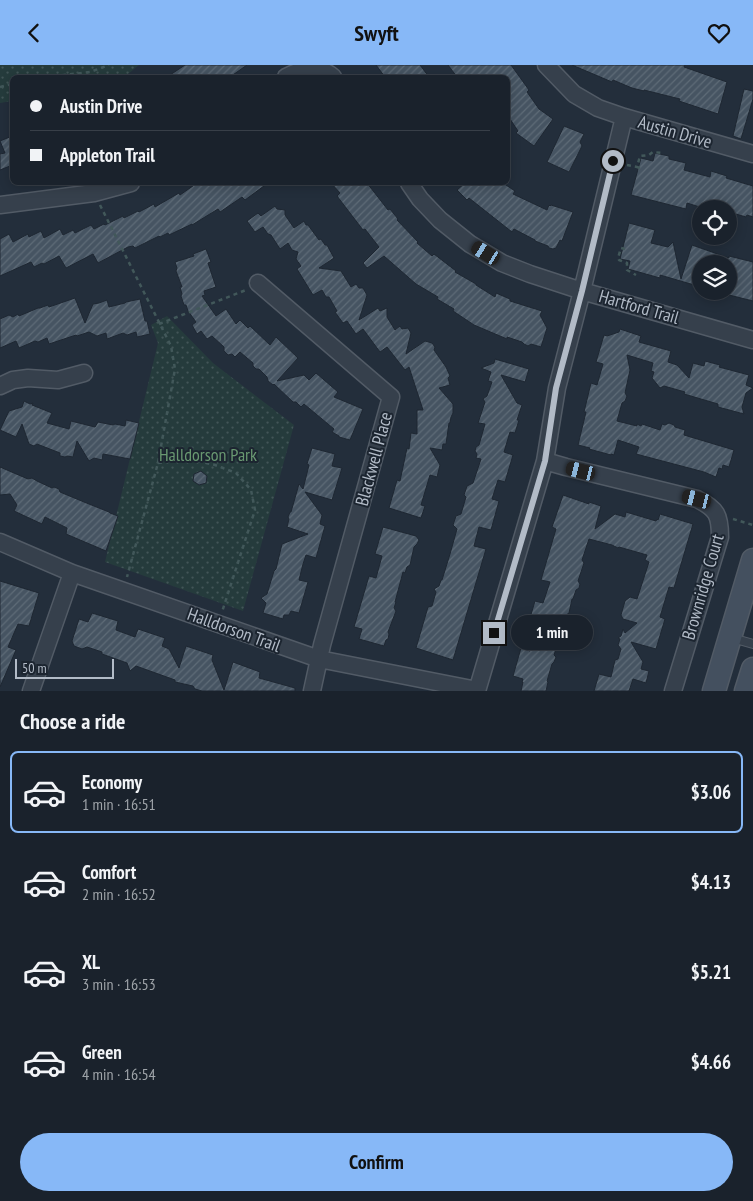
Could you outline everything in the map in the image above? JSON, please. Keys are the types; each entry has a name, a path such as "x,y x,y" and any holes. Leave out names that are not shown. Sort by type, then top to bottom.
{"main road":[{"path":"714,691 753,560"},
{"path":"746,691 753,669"}],"street":[{"path":"546,65 574,94 598,108 624,117"},
{"path":"290,75 303,68 311,67 325,70 332,75"},
{"name":"Austin Drive","path":"477,691 545,461 556,388 582,291 624,117 753,154"},
{"path":"0,205 94,193 124,185"},
{"name":"Hartford Trail","path":"410,185 420,199 440,220 470,244 502,263 582,291 753,340"},
{"name":"Blackwell Place","path":"258,283 391,397 318,659"},
{"path":"0,385 13,380 28,378 58,380 84,373"},
{"name":"Brownridge Court","path":"545,461 697,499 707,504 715,512 720,522 720,537 673,691"},
{"name":"Halldorson Trail","path":"0,542 72,573 318,659 477,691"},
{"path":"32,691 72,573"},
{"path":"312,691 318,659"}],"lane":[{"path":"730,638 753,644"}],"path":[{"path":"64,75 90,72 109,65"},
{"path":"627,165 638,167 640,156 650,155 653,152 662,153"},
{"path":"94,193 171,347 176,369 158,463 123,591"},
{"path":"625,249 621,248 619,261 627,263 627,270 636,275"},
{"path":"159,324 238,293 258,283"},
{"path":"158,463 188,459 215,465 236,473 251,490 255,510 218,624"},
{"path":"720,522 730,518 753,525"}],"green space":[{"path":"0,65 139,65 127,75 10,75 10,101 0,103"},
{"name":"Halldorson Park","path":"167,316 213,363 294,425 243,611 105,562 158,343 151,325"}],"building":[{"path":"185,65 247,65 233,75 170,75"},
{"path":"376,65 420,65 428,75 384,75"},
{"path":"448,65 511,65 529,90 527,92 539,109 553,119 534,146 516,133 518,131 510,119 510,75 456,75"},
{"path":"572,65 685,65 684,67 727,82 718,114 679,101 680,99 632,88 613,80 612,82"},
{"path":"744,89 753,91 753,99 741,139 733,136"},
{"path":"564,126 584,134 580,142 582,146 569,172 547,162"},
{"path":"10,137 10,166 0,170 0,154 5,153 0,141"},
{"path":"655,153 669,156 669,159 686,163 684,170 710,177 711,171 727,176 726,178 753,186 753,217 737,214 737,200 692,200 692,205 687,203 686,209 631,195 641,158 653,161"},
{"path":"194,185 265,185 245,200 242,197 220,212 218,209 192,225 169,235 168,233 159,236 135,248 133,246 128,247 98,263 93,254 66,268 59,256 34,267 31,262 0,276 0,239 9,234 13,242 28,234 29,237 41,231 44,238 60,229 63,235 73,230 75,233 91,225 94,229 123,216 124,218 139,212 154,204 155,207 179,193 180,195"},
{"path":"333,185 369,185 417,243 432,256 434,254 455,272 495,297 496,293 510,299 510,301 542,311 540,315 547,328 541,347 531,344 528,346 522,342 507,337 507,339 474,325 453,311 454,309 437,299 438,297 416,284 384,256 367,268 363,263 379,247 365,229 363,230 337,196 340,193"},
{"path":"463,185 506,185 515,191 513,194 547,210 549,205 551,205 573,212 562,241 560,240 556,248 553,249 514,229 512,232 469,198 467,200 457,190"},
{"path":"275,206 277,209 285,210 285,215 294,228 304,221 319,240 321,239 327,245 334,258 319,268 341,271 351,287 356,284 359,288 363,288 367,295 359,320 378,308 380,311 387,308 387,317 395,330 400,326 402,329 408,328 411,333 406,354 425,341 432,343 435,347 434,350 446,367 450,376 448,378 450,385 439,388 453,404 453,413 449,423 446,444 443,444 442,450 430,448 440,465 437,477 430,475 421,505 425,506 421,518 389,508 397,480 400,481 407,448 409,449 411,433 417,434 417,410 423,410 409,367 405,370 387,347 380,352 363,329 356,334 347,321 343,323 335,312 337,311 329,297 326,297 322,290 313,295 297,269 301,266 296,259 298,252 292,250 288,243 280,249 263,227 255,232 247,221 258,213 261,216"},
{"path":"629,223 655,230 651,243 668,247 673,242 681,279 692,245 720,255 692,255 692,284 660,275 660,278 628,269 630,261 620,259"},
{"path":"206,249 211,262 208,263 216,287 204,291 205,295 202,296 216,316 226,309 236,324 240,320 248,328 250,326 270,345 276,337 298,358 277,381 304,375 309,380 316,373 338,392 334,397 363,409 350,440 339,437 332,432 334,429 304,404 301,407 296,402 293,402 274,384 268,381 267,377 259,369 256,369 253,363 240,352 235,357 232,354 228,355 224,351 224,347 212,336 207,339 201,331 197,334 192,325 196,322 186,305 184,305 181,296 180,287 182,287 175,262 194,256 193,254"},
{"path":"737,258 753,262 753,301 737,297"},
{"path":"75,298 85,323 93,304 107,300 109,307 140,299 150,334 137,337 136,332 127,335 123,333 107,339 106,333 97,336 89,332 49,344 47,338 19,348 16,341 0,348 0,319 9,315 13,317 18,314 19,316 38,308 48,305 49,307"},
{"path":"620,329 641,336 639,342 671,351 668,362 677,365 689,378 693,363 704,366 705,361 749,375 746,385 753,388 746,393 742,407 744,414 718,407 718,404 684,394 685,392 664,386 660,388 652,378 654,372 651,371 653,363 627,355 630,370 625,393 627,396 622,403 617,421 637,426 637,424 641,426 642,424 660,430 662,424 669,423 685,430 684,435 734,450 729,467 723,465 722,469 719,468 716,477 636,454 639,447 618,440 614,455 578,445 591,383 597,385 603,364 596,362 604,335 607,336 619,332"},
{"path":"495,359 529,369 525,382 501,375 517,403 522,405 515,433 510,432 504,452 513,455 505,482 498,480 492,499 499,501 491,530 479,527 474,546 486,549 453,660 416,648 428,607 432,606 436,592 434,589 439,586 442,580 450,554 457,529 453,525 456,516 461,514 467,486 473,483 481,459 476,458 477,454 475,451 479,445 485,424 478,423 485,402 483,399 487,396 492,382 488,381 491,372 481,368 494,363"},
{"path":"24,401 30,404 33,403 32,405 52,413 47,423 69,429 71,421 95,427 98,422 125,426 126,420 139,423 130,459 103,454 102,460 94,458 89,461 77,441 73,457 60,456 60,453 37,444 34,446 29,444 22,424 16,437 0,430 9,411 22,407"},
{"path":"312,448 335,454 332,466 342,468 332,500 305,492 322,515 320,524 325,526 316,558 306,555 303,564 299,580 308,582 299,613 291,611 289,615 284,615 283,619 263,613 266,603 261,598 267,594 282,544 308,534 287,527 288,517 299,484 303,489"},
{"path":"0,467 28,479 32,478 52,488 59,489 60,492 118,516 106,551 66,534 67,528 45,517 42,524 14,511 17,505 10,494 0,495"},
{"path":"201,471 207,476 206,483 199,485 193,481 194,474"},
{"path":"563,495 601,506 595,529 615,514 625,517 626,512 656,521 660,514 693,524 674,588 669,587 660,617 665,619 656,649 631,642 643,662 641,669 649,671 646,683 633,679 629,691 594,691 599,674 611,677 615,660 618,659 621,649 618,645 620,639 618,638 621,636 623,629 625,633 637,623 623,619 621,615 625,601 630,597 637,599 649,562 645,560 647,555 589,539 582,560 584,563 578,581 580,584 579,588 572,599 569,613 564,621 561,620 553,648 556,649 554,655 556,657 547,681 546,691 521,691 523,679 513,676 521,648 530,651 532,644 544,633 527,628 535,601 543,603 550,582 541,580 556,529 552,527"},
{"path":"383,527 416,536 419,540 414,547 410,565 405,573 403,572 395,602 394,608 396,611 388,632 388,639 384,646 359,639 362,629 354,627 369,576 376,578 382,556 375,554"},
{"path":"0,581 39,593 29,626 18,624 8,647 16,650 0,687"},
{"path":"92,613 118,621 116,630 135,637 138,629 165,638 162,646 169,649 179,668 186,646 213,655 212,660 224,690 233,662 260,672 259,678 295,688 295,691 202,691 136,666 130,671 127,663 87,647 82,649 74,646 72,641 79,619 88,622"}],"route":[{"path":"494,633 545,461 556,388 582,291 613,161"}]}
